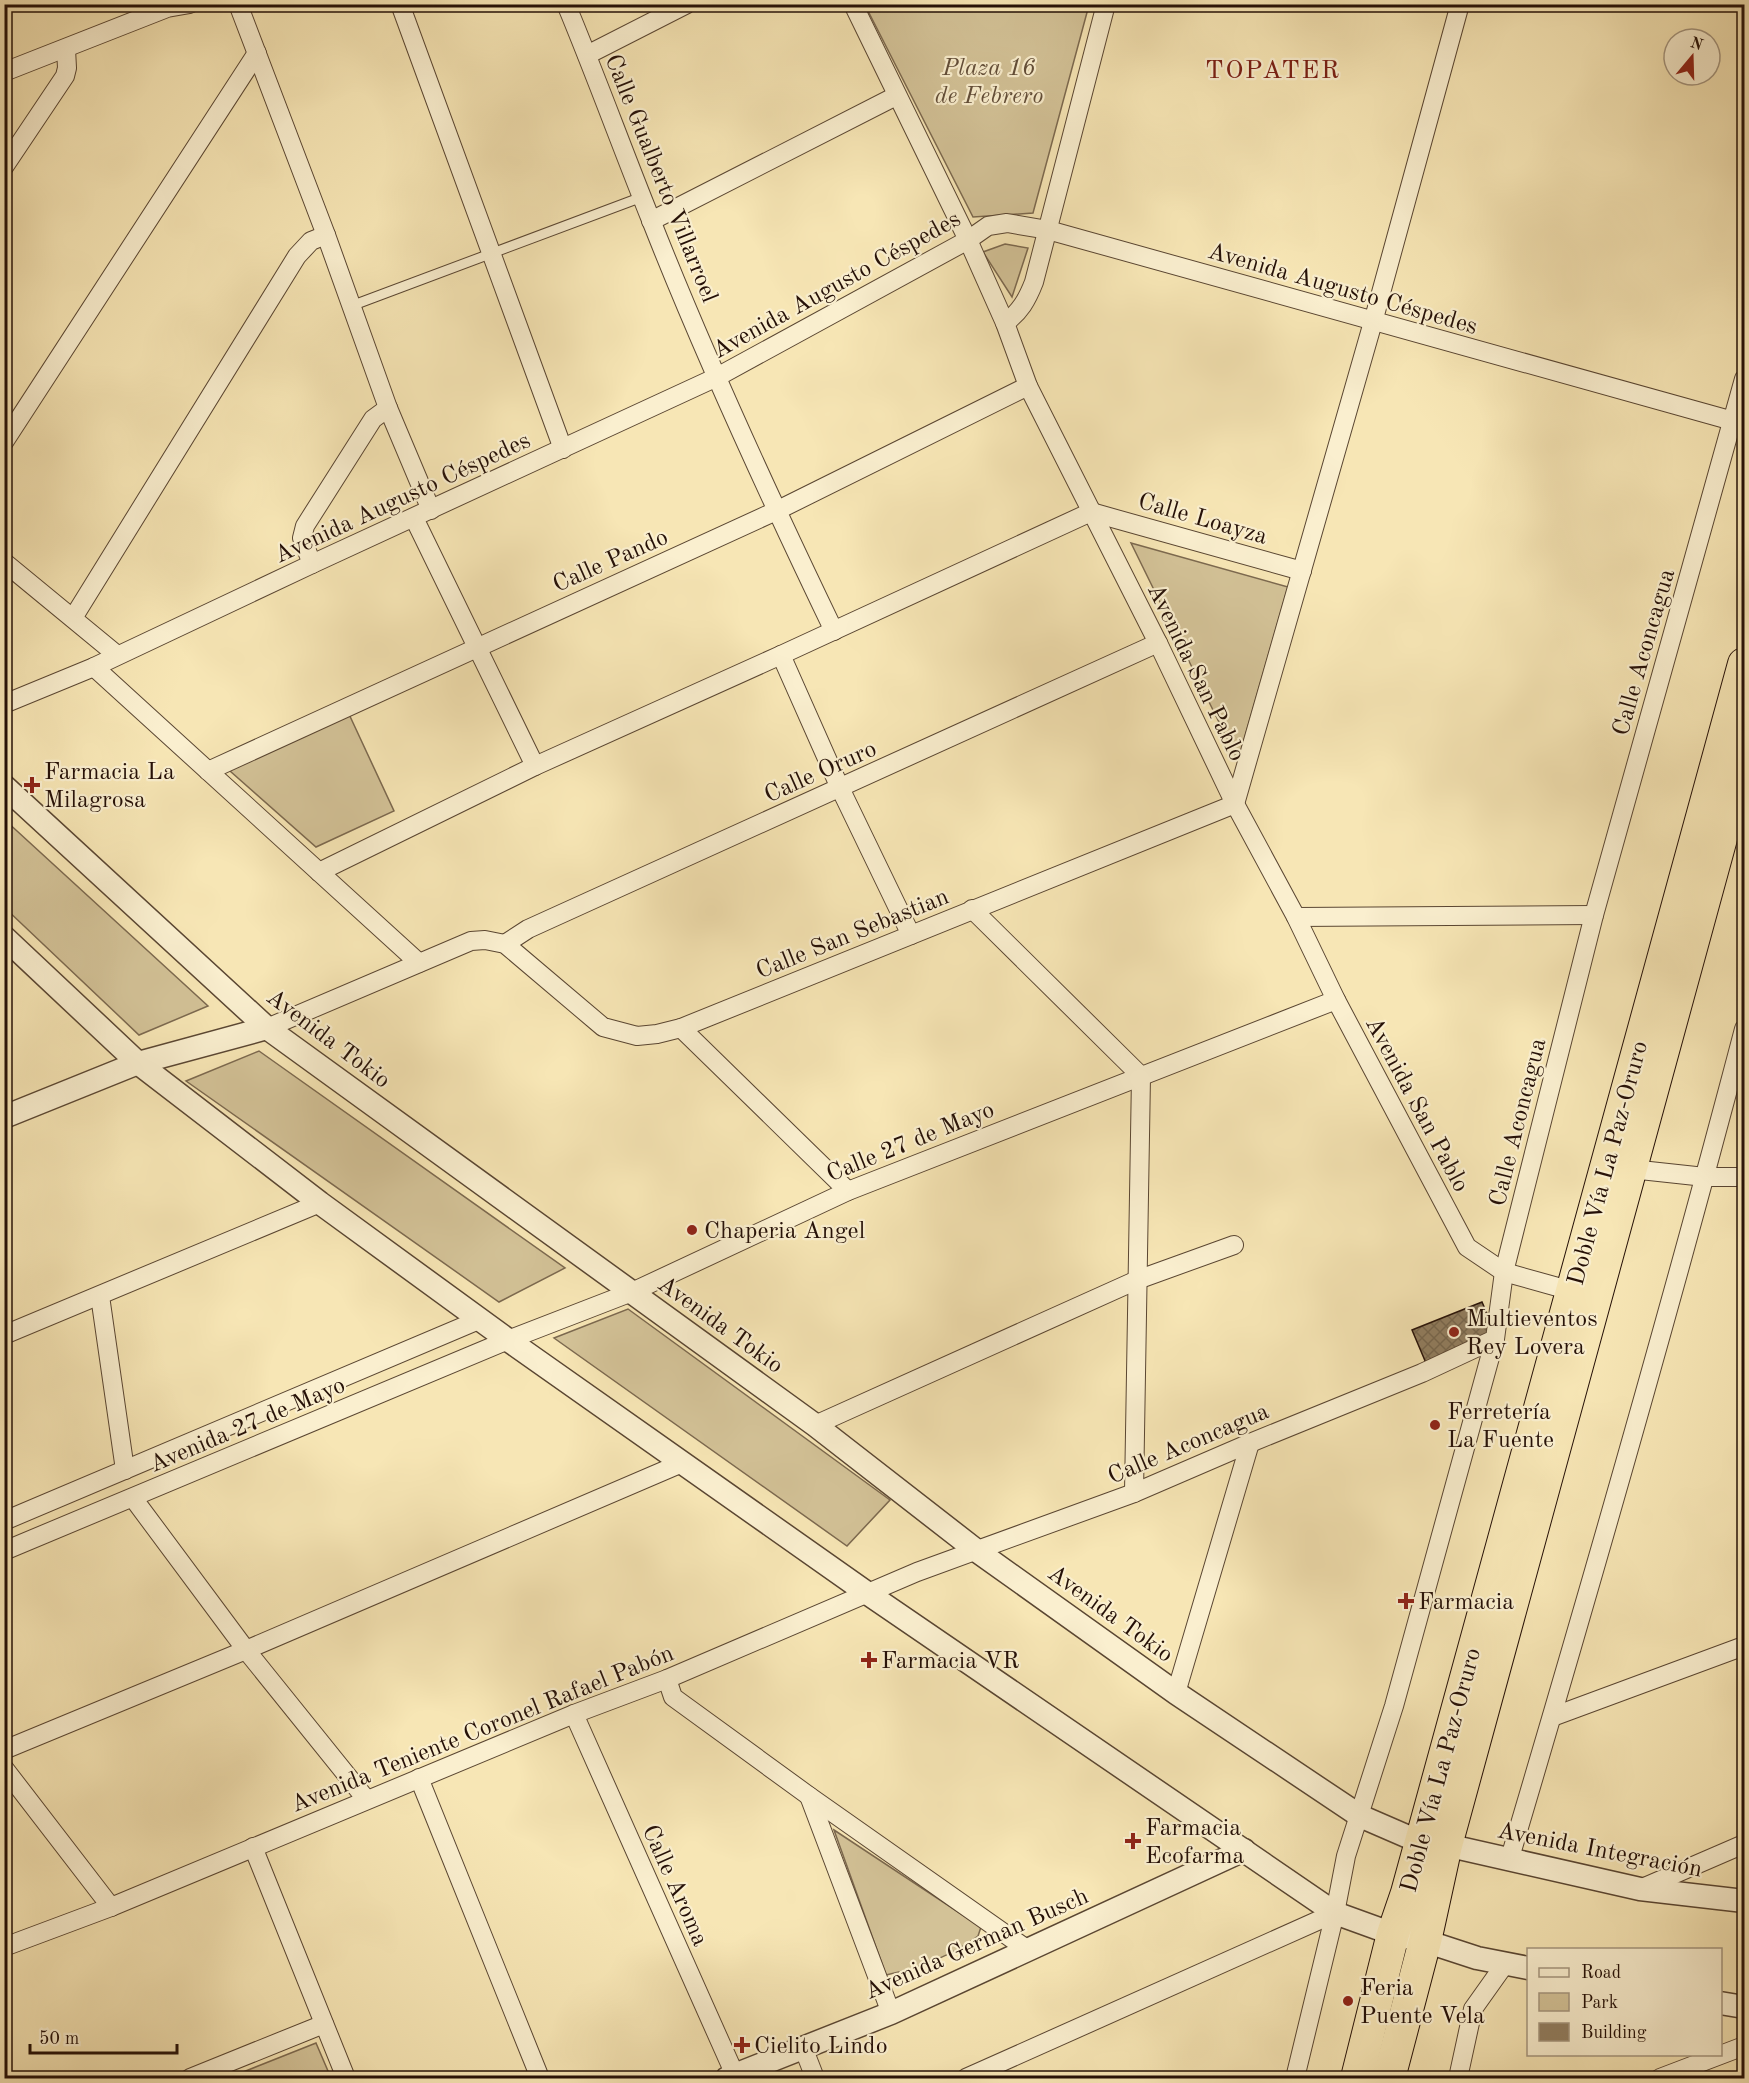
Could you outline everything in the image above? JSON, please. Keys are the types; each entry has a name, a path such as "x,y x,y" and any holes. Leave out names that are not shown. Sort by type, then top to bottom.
{"highway":[{"name":"Doble Vía La Paz-Oruro","path":"1389,2079 1425,1941 1433,1844 1572,1291 1744,664"},
{"name":"Doble Vía La Paz-Oruro","path":"1357,2079 1393,1934 1433,1844 1631,1168 1744,754"}],"street":[{"path":"4,72 66,50 166,6 190,4"},
{"path":"238,4 326,235 388,408 422,514 477,646 535,766"},
{"path":"400,4 563,449"},
{"name":"Calle Gualberto Villarroel","path":"566,4 651,221 717,377 776,511 834,631"},
{"path":"587,55 687,4"},
{"name":"Avenida San Pablo","path":"853,4 968,240 1005,323 1028,386 1158,644 1235,804 1467,1247 1504,1272 1572,1291"},
{"path":"1005,323 1027,300 1034,282 1106,4"},
{"path":"1235,804 1373,322 1460,4"},
{"path":"4,167 65,76 68,68 66,50"},
{"path":"4,442 257,53"},
{"path":"651,221 896,96"},
{"name":"Avenida Augusto Céspedes","path":"4,704 94,667 717,377 968,240 988,226 1007,223 1048,230 1733,421"},
{"path":"73,618 297,256 311,241 326,235"},
{"name":"Calle Aconcagua","path":"977,1551 1134,1493 1422,1373 1495,1339 1504,1272 1594,915 1744,379"},
{"name":"Calle Pando","path":"208,771 776,511 1028,386"},
{"path":"312,564 302,538 305,526 373,419 388,408"},
{"path":"319,872 535,766 1091,512"},
{"name":"Calle Loayza","path":"1091,512 1302,571"},
{"path":"4,562 117,655"},
{"name":"Calle Oruro","path":"504,944 528,929 1158,644"},
{"path":"781,655 840,788 911,935"},
{"path":"94,667 419,963"},
{"name":"Avenida Tokio","path":"4,786 267,1028 815,1425 977,1551 1176,1693 1360,1816 1433,1844"},
{"name":"Calle San Sebastian","path":"504,944 603,1027 637,1036 657,1034 681,1028 1235,804"},
{"path":"972,909 1141,1076 1134,1493"},
{"path":"1296,917 1594,915"},
{"path":"4,937 138,1063 320,1203 508,1340 867,1593 1335,1913 1393,1934 1425,1941 1477,1958 1527,1968"},
{"path":"4,1117 138,1063 267,1028 471,941 485,939 504,944"},
{"name":"Calle 27 de Mayo","path":"508,1340 632,1292 848,1191 1336,1000"},
{"path":"681,1028 848,1191"},
{"path":"1509,1860 1552,1718 1705,1177 1744,1029"},
{"path":"1631,1168 1705,1177 1744,1177"},
{"path":"4,1335 320,1203"},
{"path":"815,1425 1137,1280 1234,1245"},
{"path":"100,1296 125,1470"},
{"name":"Avenida 27 de Mayo","path":"4,1521 481,1319"},
{"path":"1295,2079 1335,1913 1346,1856 1394,1706 1495,1339"},
{"name":"Avenida 27 de Mayo","path":"4,1551 508,1340"},
{"path":"1176,1693 1250,1443"},
{"path":"4,1750 246,1650 682,1463"},
{"path":"133,1498 246,1650 366,1799"},
{"name":"Avenida Teniente Coronel Rafael Pabón","path":"4,1947 111,1907 574,1714 667,1680 917,1572 977,1551"},
{"path":"1552,1718 1744,1646"},
{"path":"667,1680 673,1697 1028,1950"},
{"name":"Calle Aroma","path":"574,1714 731,2077"},
{"path":"4,1768 111,1907"},
{"path":"419,1778 540,2079"},
{"path":"809,1796 891,2013"},
{"name":"Avenida Integración","path":"1433,1844 1640,1889 1744,1902"},
{"path":"1640,1889 1744,1844"},
{"path":"253,1847 346,2079"},
{"name":"Avenida German Busch","path":"731,2077 891,2013 1244,1850"},
{"path":"966,2079 1335,1913"},
{"path":"1458,2079 1473,2008 1505,1964"},
{"path":"1722,2003 1744,2007"},
{"path":"190,2079 324,2024"},
{"path":"1722,2055 1744,2046"},
{"path":"803,2047 815,2079"},
{"path":"1660,2079 1719,2056"}],"lane":[{"path":"351,306 642,197"}],"green space":[{"name":"Plaza 16 de Febrero","path":"865,5 1089,5 1033,213 973,217"},
{"path":"1005,244 1028,248 1012,297 983,252"},
{"path":"1131,543 1288,587 1238,761"},
{"path":"348,712 394,811 316,847 230,771 231,766"},
{"path":"5,820 208,1006 139,1035 5,908"},
{"path":"259,1051 565,1268 499,1302 186,1081"},
{"path":"628,1309 890,1500 847,1546 554,1338"},
{"path":"834,1830 981,1927 978,1936 957,1950 934,1960 886,1975"},
{"path":"316,2043 331,2078 228,2078"}],"building":[{"name":"Multieventos Rey Lovera","path":"1482,1302 1496,1334 1426,1363 1412,1330"}],"place":[{"name":"Farmacia La Milagrosa","path":"32,785"},
{"name":"Chaperia Angel","path":"692,1230"},
{"name":"Multieventos Rey Lovera","path":"1454,1332"},
{"name":"Ferretería La Fuente","path":"1435,1425"},
{"name":"Farmacia","path":"1406,1601"},
{"name":"Farmacia VR","path":"869,1660"},
{"name":"Farmacia Ecofarma","path":"1133,1841"},
{"name":"Feria Puente Vela","path":"1348,2001"},
{"name":"Cielito Lindo","path":"742,2045"}],"district":[{"name":"TOPATER","path":"1273,69"}]}
